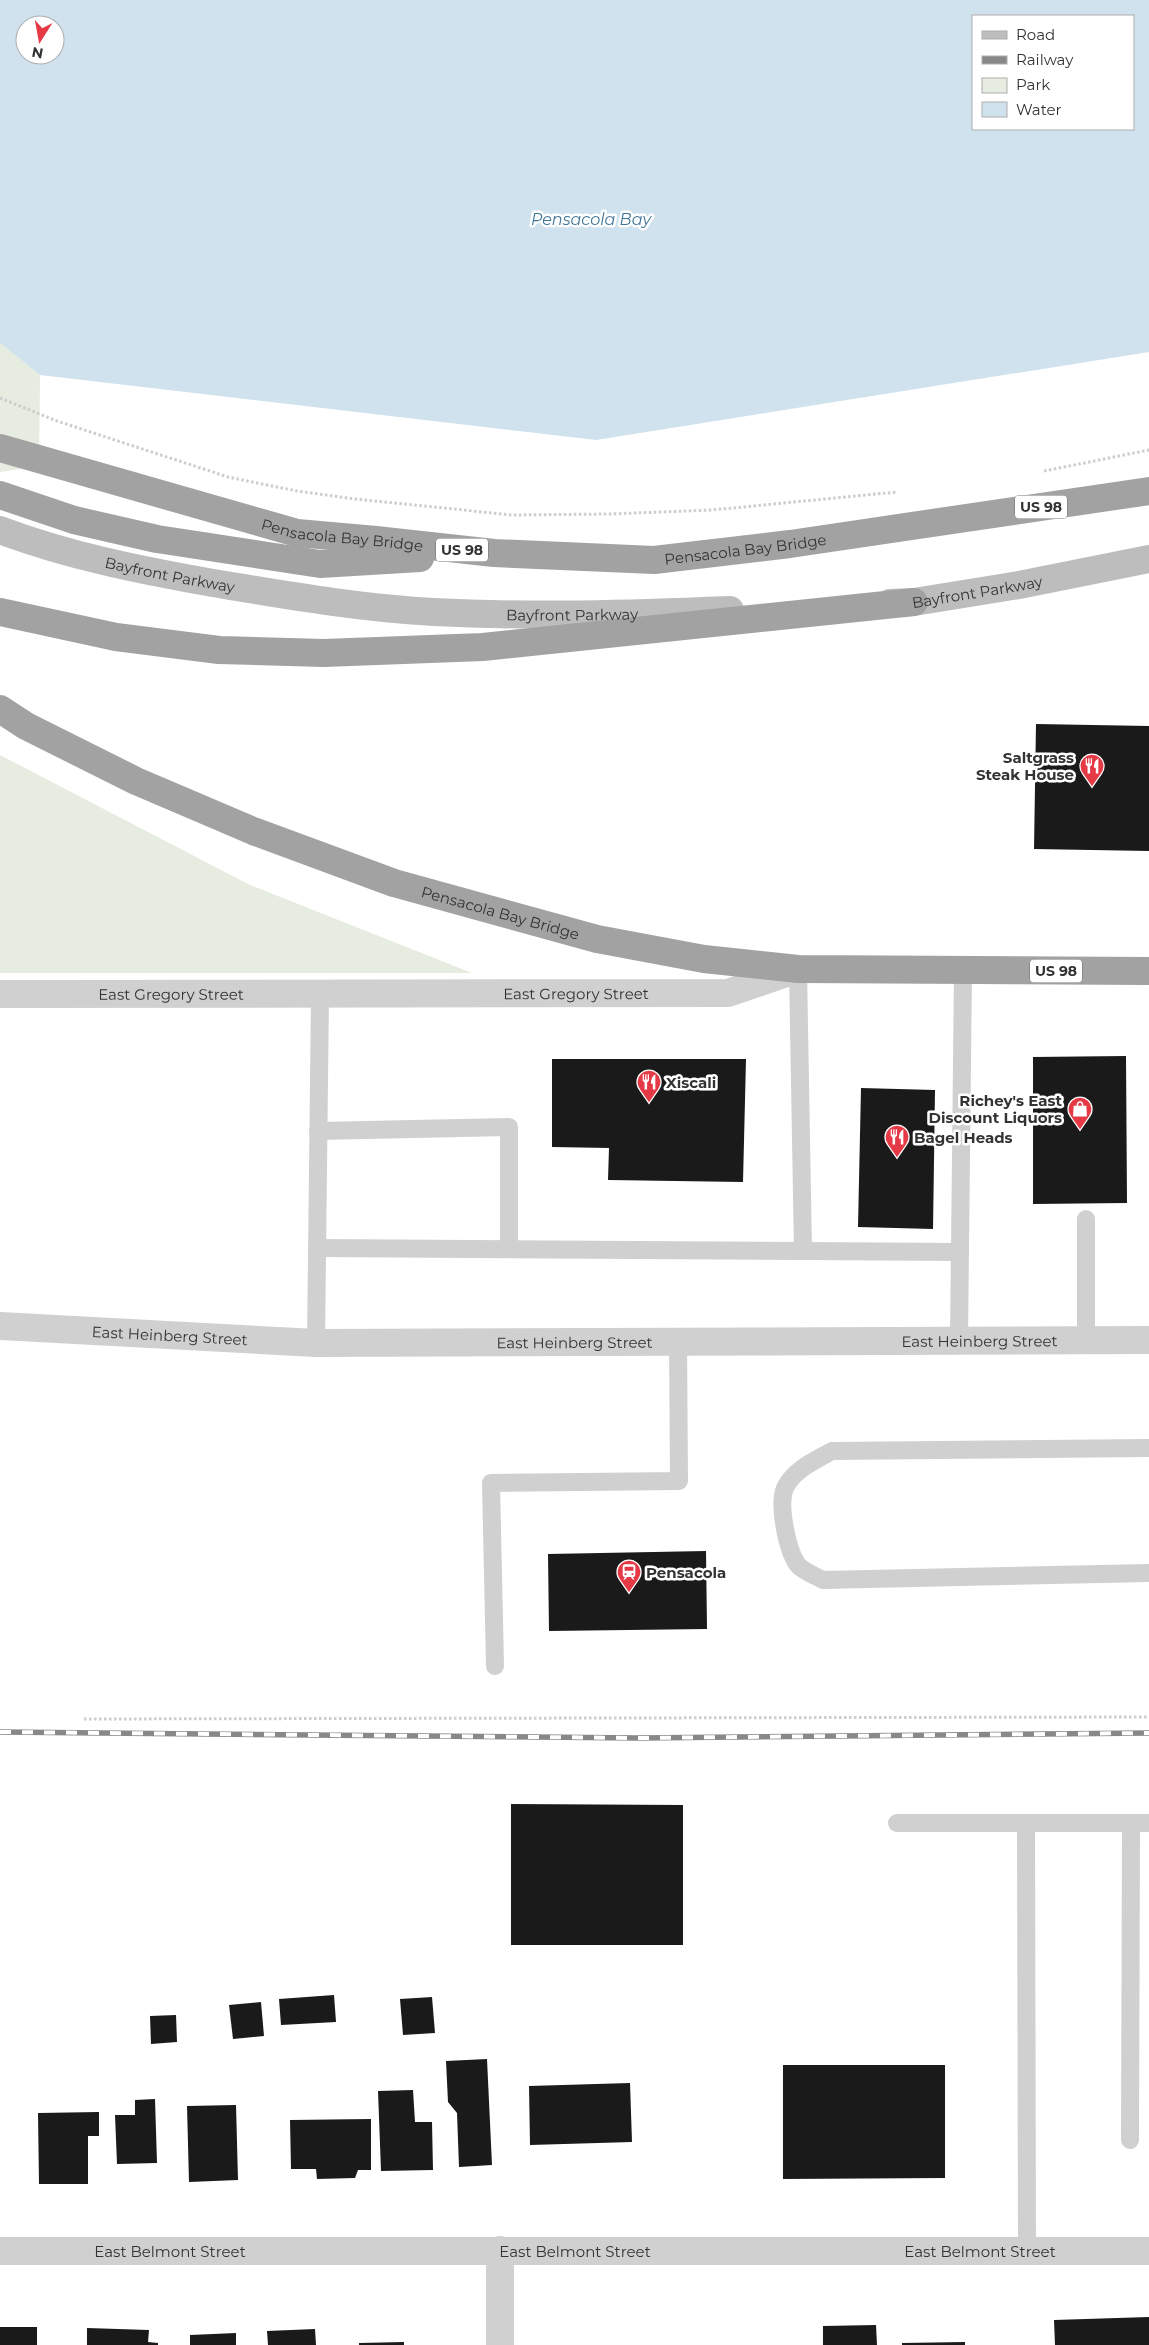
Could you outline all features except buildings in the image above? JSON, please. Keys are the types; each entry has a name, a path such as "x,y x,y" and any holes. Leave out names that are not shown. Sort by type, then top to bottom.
{"highway":[{"name":"Pensacola Bay Bridge","path":"0,448 297,534 376,540 494,553 654,560 790,544 1149,491"},
{"path":"0,495 74,520 157,539 320,564 494,553"},
{"path":"0,612 125,638 219,650 324,653 483,647 914,602"},
{"name":"Pensacola Bay Bridge","path":"0,709 26,726 136,781 253,831 394,883 605,941 704,959 798,969"},
{"name":"East Gregory Street","path":"798,969 1149,971"}],"main road":[{"name":"Bayfront Parkway","path":"0,530 98,561 152,572 270,592 432,612 491,614 700,611 914,602 1020,585 1149,559"}],"street":[{"name":"East Gregory Street","path":"0,994 728,993 798,969"},
{"name":"East Heinberg Street","path":"0,1326 316,1343 1149,1340"},
{"path":"500,2250 500,2345"},
{"name":"East Belmont Street","path":"0,2251 1149,2251"}],"lane":[{"path":"798,969 803,1251"},
{"path":"959,1340 963,970"},
{"path":"316,1343 320,995"},
{"path":"318,1131 509,1128 509,1249"},
{"path":"1086,1219 1086,1340"},
{"path":"316,1248 960,1252"},
{"path":"495,1666 491,1483 679,1481 678,1342"},
{"path":"1149,1448 832,1451 806,1465 786,1486 783,1506 787,1537 798,1565 824,1580 1149,1573"},
{"path":"897,1823 1149,1823"},
{"path":"1026,1823 1027,2250"},
{"path":"1130,2140 1131,1823"}],"path":[{"path":"0,398 57,421 228,477 296,491 355,499 512,515 610,514 712,510 903,492"},
{"path":"1042,471 1149,450"},
{"path":"84,1719 1149,1717"}],"green space":[{"path":"0,343 40,375 39,466 0,472"},
{"path":"0,755 248,884 472,973 0,973"}],"water":[{"name":"Pensacola Bay","path":"0,0 1149,0 1149,352 596,440 40,375 0,343"}],"railway":[{"path":"0,1732 639,1738 1149,1733"}],"place":[{"name":"Saltgrass Steak House","path":"1092,787"},
{"name":"Xiscali","path":"649,1103"},
{"name":"Richey's East Discount Liquors","path":"1080,1130"},
{"name":"Bagel Heads","path":"897,1158"},
{"name":"Pensacola","path":"629,1593"}]}
